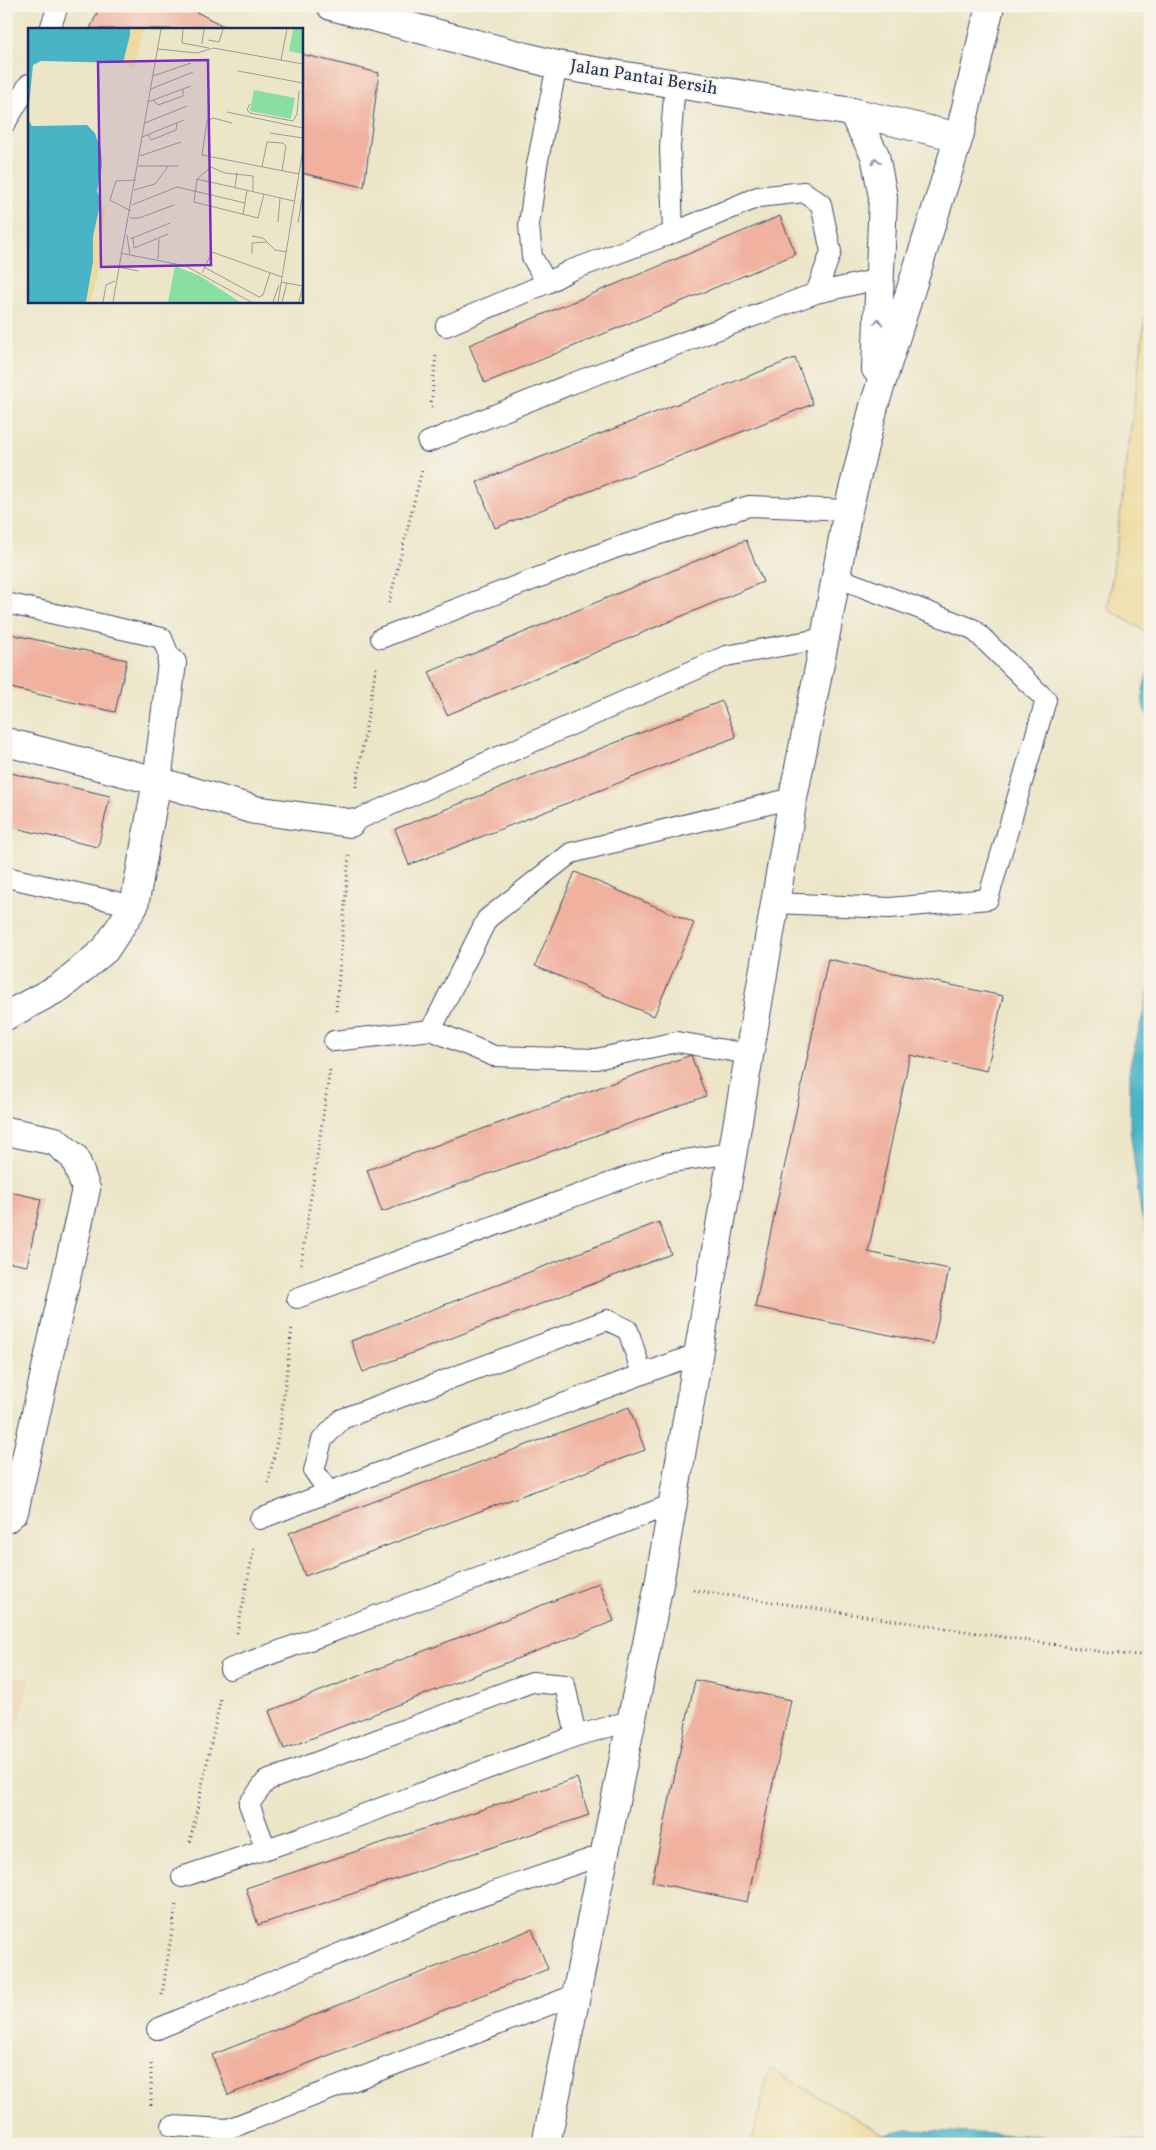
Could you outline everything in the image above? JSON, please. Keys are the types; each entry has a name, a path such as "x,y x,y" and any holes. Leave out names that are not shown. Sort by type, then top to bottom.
{"street":[{"name":"Jalan Pantai Bersih","path":"331,6 557,65 852,112 960,137"},
{"path":"546,2144 660,1584 793,798 848,510 874,406 960,137 990,6"},
{"path":"852,112 875,155 883,197 874,406"},
{"path":"6,1016 60,987 105,950 134,906 157,781 172,663"},
{"path":"6,742 157,781 255,810 350,823"},
{"path":"6,1131 55,1141 75,1158 86,1189 14,1512 6,1519"}],"lane":[{"path":"50,28 58,6"},
{"path":"547,282 532,257 530,225 537,165 557,65"},
{"path":"673,233 670,147 675,83"},
{"path":"6,122 28,86"},
{"path":"446,326 569,271 673,233 758,197 804,192 821,204 831,252 816,293"},
{"path":"428,442 568,385 816,293 880,279"},
{"path":"381,638 615,548 749,506 848,510"},
{"path":"775,903 890,908 988,899 1046,700 973,629 836,577"},
{"path":"6,603 162,638 172,663"},
{"path":"350,823 726,656 825,638"},
{"path":"431,1030 487,919 571,853 793,798"},
{"path":"6,877 134,906"},
{"path":"334,1041 431,1030 494,1056 596,1059 677,1042 749,1054"},
{"path":"297,1298 665,1163 732,1153"},
{"path":"329,1492 314,1471 322,1440 342,1419 607,1320 628,1330 642,1374"},
{"path":"260,1519 699,1353"},
{"path":"230,1669 452,1588 673,1504"},
{"path":"266,1849 249,1804 266,1781 532,1682 566,1685 576,1736"},
{"path":"182,1877 305,1836 576,1736 633,1720"},
{"path":"157,2029 464,1902 605,1854"},
{"path":"172,2126 228,2129 577,1994"}],"path":[{"path":"172,2126 150,2104 151,2052 157,2029 177,1897 224,1686 230,1669 280,1428 334,1041 350,823 381,638 428,442 436,347 446,326"},
{"path":"660,1584 1116,1654 1150,1655"}],"shaded area":[{"path":"6,1674 30,1679 6,1771"}],"sand":[{"path":"1150,280 1150,634 1108,609"},
{"path":"770,2068 884,2135 880,2144 751,2144"}],"water":[{"path":"1150,665 1150,718 1143,706 1143,693"},
{"path":"1150,986 1150,1243 1141,1213 1130,1129 1130,1065"},
{"path":"907,2130 1150,2141 1150,2144 880,2144 884,2135"}],"building":[{"path":"100,6 185,6 227,28 90,28"},
{"path":"302,54 379,73 364,187 302,173"},
{"path":"780,216 796,254 485,383 469,345"},
{"path":"795,358 813,404 495,528 477,482"},
{"path":"746,540 763,582 447,715 429,672"},
{"path":"6,633 127,660 115,712 6,687"},
{"path":"722,701 736,737 409,865 395,829"},
{"path":"6,772 110,796 98,847 6,826"},
{"path":"575,872 694,923 654,1016 535,966"},
{"path":"828,959 1003,996 987,1071 910,1055 868,1252 949,1269 933,1344 755,1307"},
{"path":"691,1055 706,1096 382,1212 367,1170"},
{"path":"6,1191 41,1199 27,1266 6,1262"},
{"path":"659,1222 671,1254 363,1372 351,1341"},
{"path":"629,1407 645,1450 305,1576 289,1533"},
{"path":"599,1583 614,1621 284,1749 269,1711"},
{"path":"695,1680 791,1700 747,1902 652,1882"},
{"path":"577,1778 589,1815 258,1925 246,1888"},
{"path":"532,1929 548,1969 228,2095 212,2055"}]}
